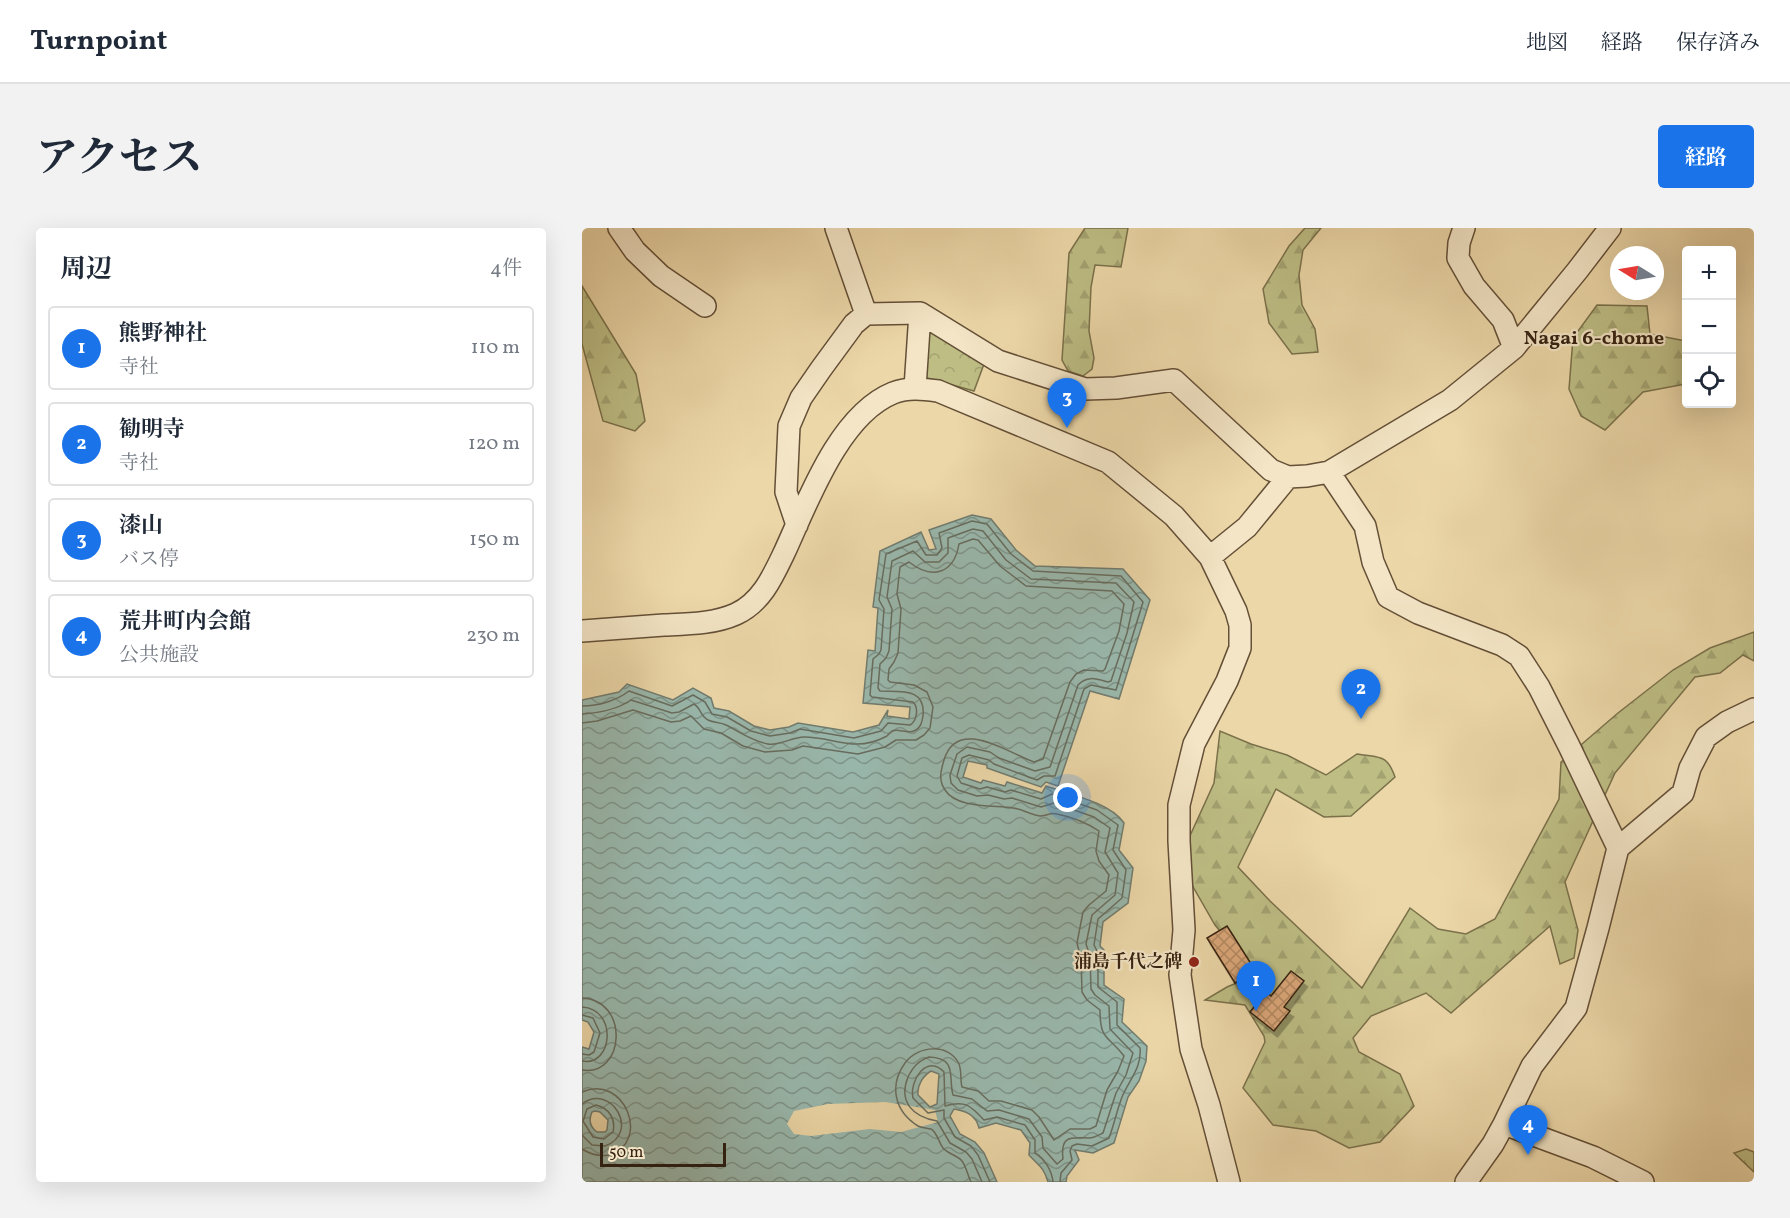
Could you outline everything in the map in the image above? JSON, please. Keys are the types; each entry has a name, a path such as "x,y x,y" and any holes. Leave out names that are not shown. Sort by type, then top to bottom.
{"street":[{"path":"619,228 635,251 662,276 705,306"},
{"path":"836,228 866,314"},
{"path":"1464,228 1459,243 1458,258 1474,286 1503,320 1514,348"},
{"path":"797,525 786,492 789,426 801,398 854,324 866,314 920,313 998,361 1085,388 1116,388 1174,380 1271,470 1288,477 1307,476 1329,472 1450,400 1514,348 1578,271 1610,228"},
{"path":"915,388 920,313"},
{"path":"582,631 708,621 736,614 756,599 771,583 817,483 847,430 869,408 893,393 915,388 938,391 1108,462 1174,516 1210,557 1240,625 1240,648 1227,681 1194,744 1179,805 1184,930 1180,975 1191,1049 1209,1105 1229,1182"},
{"path":"1329,472 1365,526 1373,562 1388,597 1418,613 1502,645 1519,656 1539,687 1618,848"},
{"path":"1210,557 1247,527 1288,477"},
{"path":"1466,1182 1493,1144 1532,1066 1576,1008 1618,848 1683,793 1690,768 1706,737 1727,722 1754,710"},
{"path":"1504,1124 1593,1157 1643,1182"}],"green space":[{"path":"1085,228 1128,228 1121,267 1095,265 1091,287 1089,331 1094,358 1092,369 1083,376 1068,371 1062,360 1069,253"},
{"path":"1305,228 1321,228 1303,250 1299,275 1302,305 1315,329 1318,352 1292,354 1269,323 1263,289 1289,246"},
{"path":"582,286 636,374 645,421 635,431 603,421 582,344"},
{"path":"1597,305 1647,306 1650,334 1682,340 1682,385 1643,392 1605,430 1581,416 1569,389 1573,338"},
{"path":"927,329 984,364 974,391 924,377"},
{"path":"1754,632 1754,661 1743,655 1720,673 1695,677 1615,773 1565,882 1578,930 1574,958 1560,964 1550,926 1451,1013 1426,993 1371,1016 1353,1038 1359,1052 1400,1074 1414,1106 1380,1142 1349,1148 1316,1131 1273,1125 1243,1088 1265,1042 1264,1036 1245,1005 1205,1000 1227,987 1256,975 1215,925 1192,885 1189,838 1214,783 1220,731 1287,755 1326,775 1357,754 1382,758 1389,764 1395,777 1351,816 1324,817 1276,789 1238,867 1270,901 1362,988 1410,908 1438,929 1466,934 1495,919 1559,799 1561,762 1673,670 1710,648"},
{"path":"1746,1149 1754,1152 1754,1172 1734,1153"}],"water":[{"path":"972,515 991,519 1016,550 1035,566 1123,569 1150,600 1119,699 1090,691 1058,786 1046,782 1041,787 987,768 987,765 968,761 963,777 981,783 983,780 1005,786 1007,782 1042,793 1046,786 1100,805 1118,816 1124,823 1119,850 1133,868 1128,903 1103,922 1100,946 1104,950 1104,985 1124,999 1122,1022 1147,1046 1146,1061 1139,1081 1128,1097 1114,1143 1093,1153 1075,1150 1079,1160 1067,1176 1066,1182 1048,1182 1043,1170 1029,1155 1030,1143 1021,1130 996,1123 979,1128 976,1120 970,1114 954,1109 950,1116 960,1134 975,1142 984,1153 997,1182 582,1182 582,1047 589,1049 594,1032 588,1022 582,1020 582,700 619,692 627,684 673,700 693,688 711,698 714,708 729,711 754,726 770,730 798,723 853,732 879,725 888,710 887,716 909,719 910,707 863,703 868,650 875,651 878,608 873,607 880,551 921,532 929,550 936,549 929,530","holes":["931,1071 939,1074 937,1104 930,1107 918,1095 918,1088 925,1075","595,1111 600,1112 608,1120 605,1132 597,1132 591,1126 591,1115"]}],"pier":[{"path":"885,1102 935,1110 938,1122 901,1132 870,1129 811,1136 794,1134 787,1124 794,1111 828,1104"}],"building":[{"path":"1227,926 1255,970 1235,983 1207,938"},
{"path":"1291,971 1304,981 1284,1007 1290,1011 1274,1031 1250,1012 1266,992 1271,996"}],"place":[{"name":"漆山","path":"1067,428"},
{"name":"勧明寺","path":"1361,719"},
{"name":"浦島千代之碑","path":"1194,962"},
{"name":"熊野神社","path":"1256,1011"},
{"name":"荒井町内会館","path":"1528,1155"}],"district":[{"name":"Nagai 6-chome","path":"1594,339"}]}
